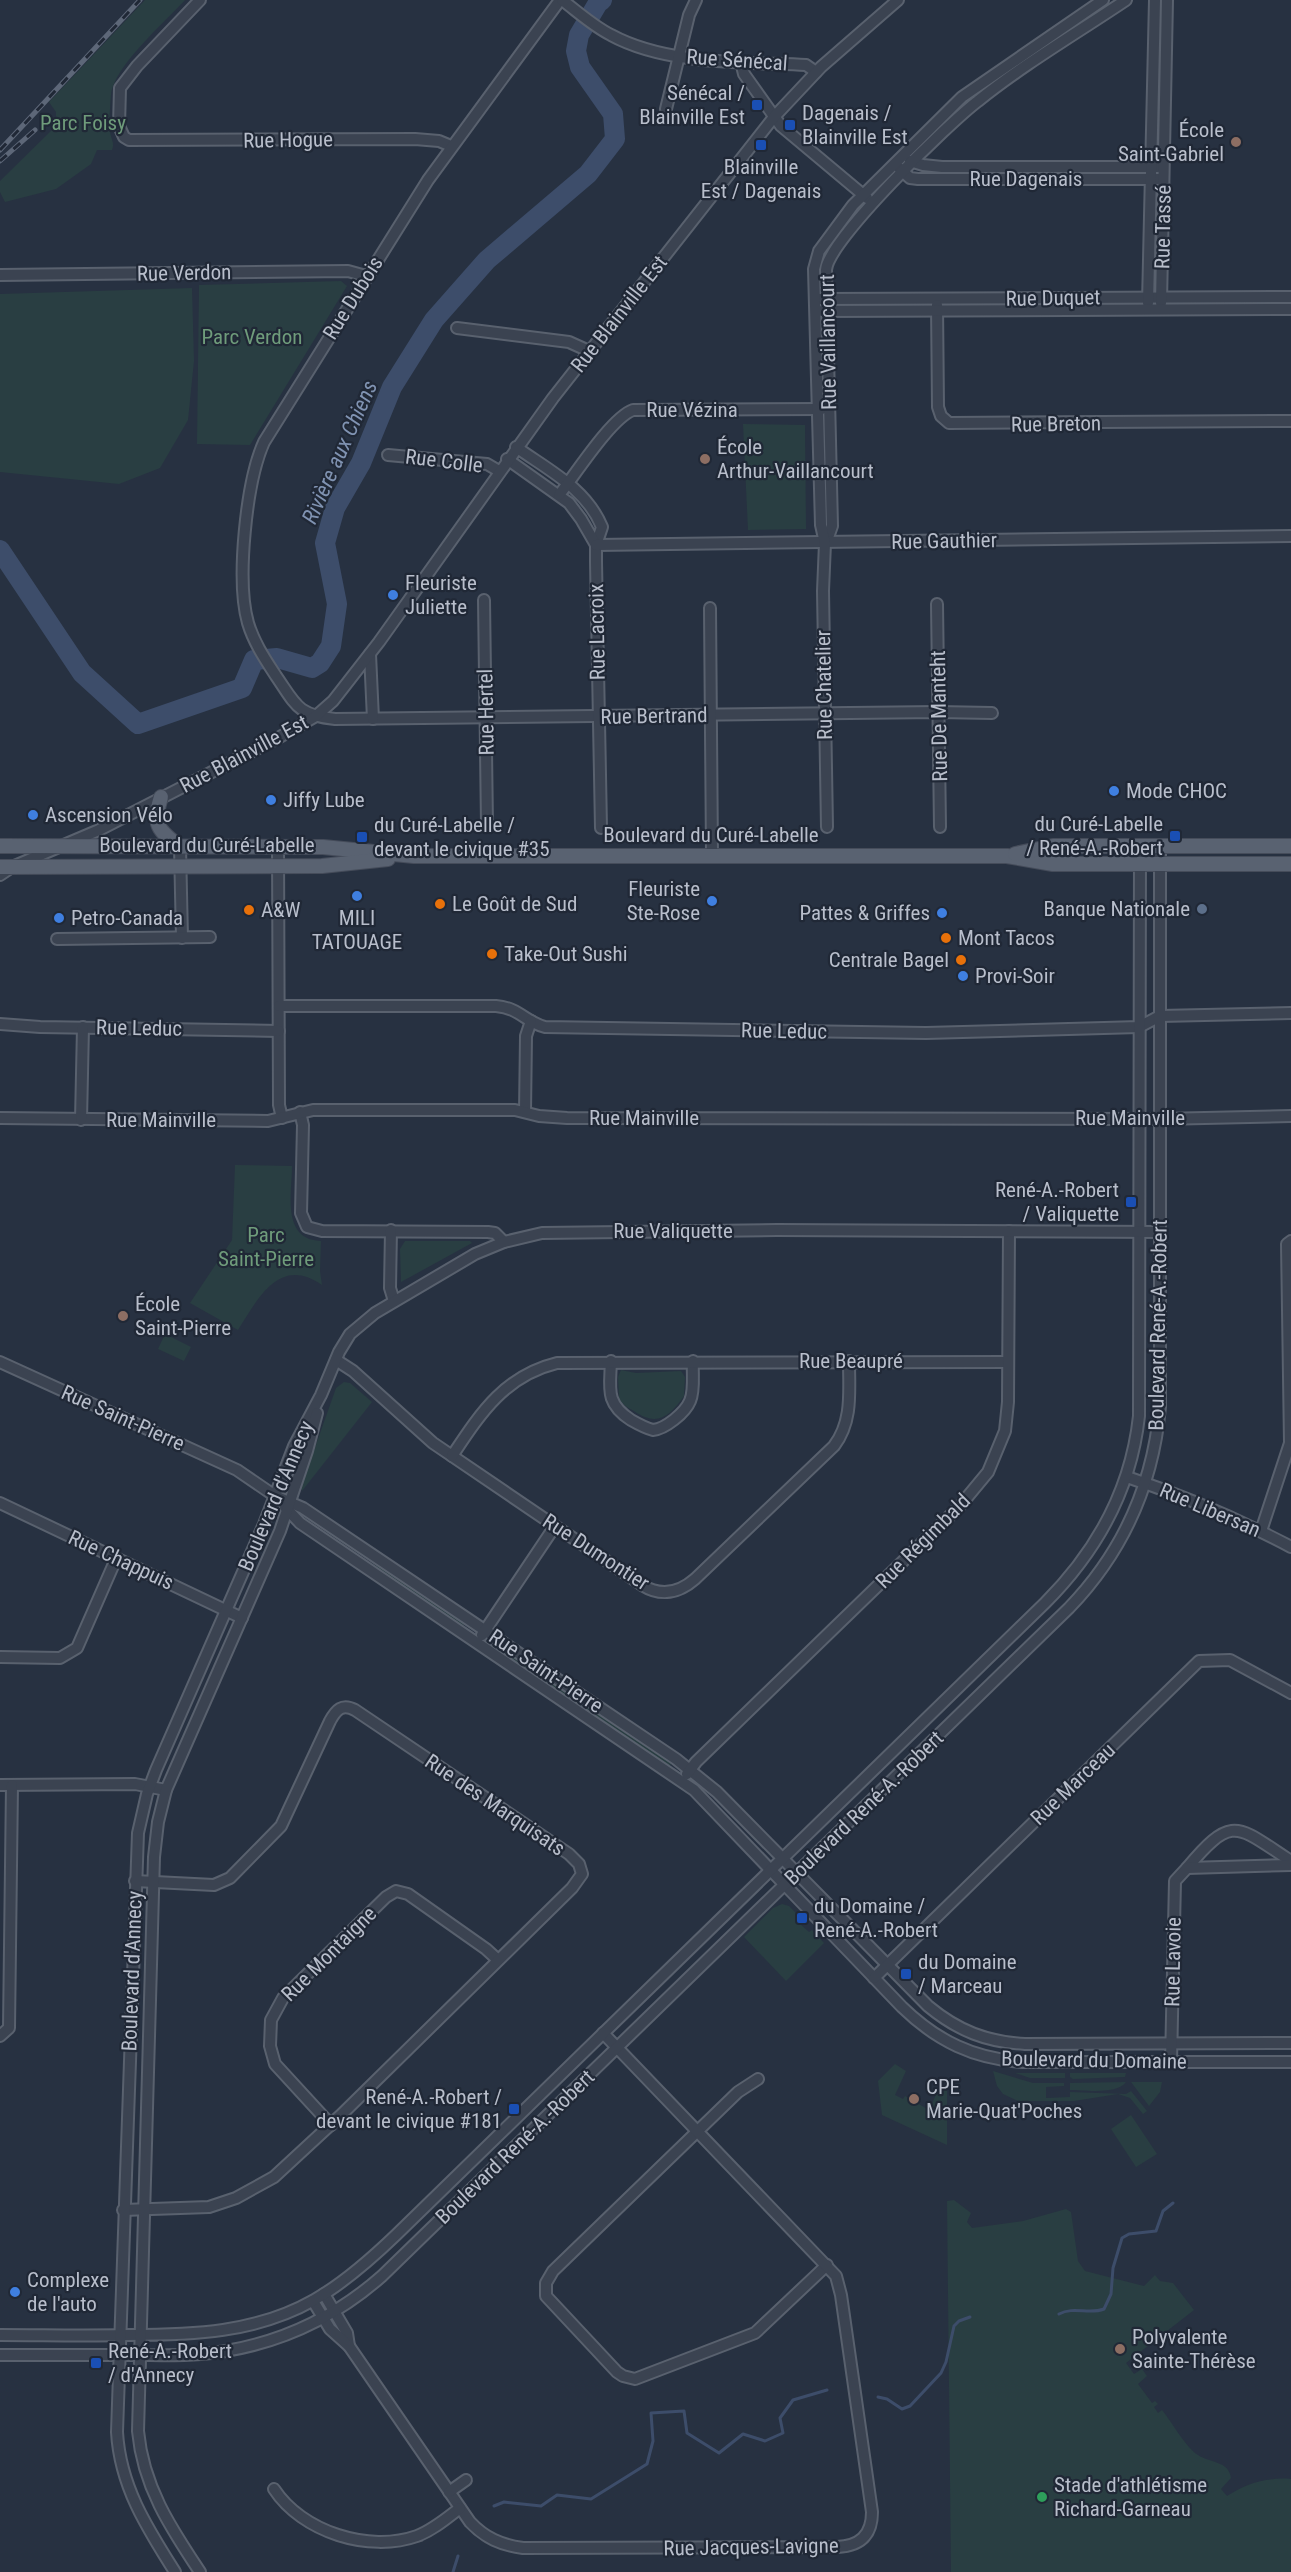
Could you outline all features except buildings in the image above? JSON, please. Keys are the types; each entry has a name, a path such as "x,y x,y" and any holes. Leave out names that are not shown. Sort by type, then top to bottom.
{"main road":[{"path":"161,797 156,814 158,825 163,833 180,847"},
{"name":"Boulevard du Curé-Labelle","path":"6,846 323,847 414,856 1007,856 1053,864 1291,864"},
{"name":"Boulevard du Curé-Labelle","path":"1007,856 1053,846 1291,846"},
{"name":"Boulevard du Curé-Labelle","path":"6,867 322,866 414,856"}],"street":[{"name":"Rue Hogue","path":"200,0 137,66 120,88 118,122 124,137 131,141 141,142 415,139 439,141 451,146"},
{"name":"Rue Sénécal","path":"561,0 618,39 679,57 806,65 816,72"},
{"name":"Rue Dubois","path":"316,716 297,707 261,652 248,622 243,591 246,535 255,465 268,435 366,276 451,146 561,0"},
{"path":"666,109 688,15 696,0"},
{"name":"Rue Blainville Est","path":"0,875 6,867 64,846 278,738 316,716 337,697 516,447 774,117 816,72 898,0"},
{"name":"Rue Vaillancourt","path":"823,307 815,299 814,266 819,251 864,194 970,90 1103,0"},
{"name":"Rue Vaillancourt","path":"825,543 832,526 823,409 823,307 826,266 829,257 873,203 976,101 1126,0"},
{"name":"Rue Tassé","path":"1148,309 1155,0"},
{"name":"Rue Tassé","path":"1161,310 1167,0"},
{"path":"741,62 744,74 781,126 873,203"},
{"name":"Rue Dagenais","path":"903,155 914,162 942,167 1164,167"},
{"path":"894,163 903,173"},
{"name":"Rue Dagenais","path":"903,173 910,178 918,179 1164,179"},
{"name":"Rue Verdon","path":"0,275 348,271 366,276"},
{"name":"Rue Duquet","path":"823,307 1149,298 1291,297"},
{"name":"Rue Duquet","path":"937,305 1161,310 1291,309"},
{"name":"Rue Breton","path":"937,305 938,407 943,419 949,423 958,425 1291,421"},
{"path":"457,328 569,342 589,351"},
{"name":"Rue Vézina","path":"559,495 612,426 622,416 633,410 823,409"},
{"name":"Rue Lacroix","path":"516,447 568,483 590,505 602,527 596,545 601,828"},
{"name":"Rue Colle","path":"388,455 487,464 499,471"},
{"name":"Rue Lacroix","path":"507,459 559,495 578,513 596,545"},
{"name":"Rue Gauthier","path":"596,545 1291,536"},
{"name":"Rue Chatelier","path":"825,543 823,591 826,827"},
{"name":"Rue Hertel","path":"484,600 487,825"},
{"name":"Rue De Manteht","path":"938,604 940,827"},
{"path":"710,608 711,855"},
{"path":"370,654 373,718"},
{"name":"Rue Bertrand","path":"316,716 335,719 992,713"},
{"name":"Boulevard René-A.-Robert","path":"0,2335 191,2334 226,2330 267,2320 313,2301 324,2294 376,2254 1068,1580 1107,1523 1127,1477 1136,1441 1139,1416 1140,845"},
{"path":"6,846 6,867"},
{"path":"64,846 64,867"},
{"path":"278,846 279,1105 282,1118"},
{"name":"Boulevard René-A.-Robert","path":"0,2355 192,2355 235,2349 276,2339 323,2318 358,2296 382,2276 617,2048 1084,1592 1104,1568 1124,1534 1146,1483 1157,1436 1161,1396 1160,846"},
{"path":"180,847 182,938"},
{"path":"57,939 210,937"},
{"name":"Rue Leduc","path":"279,1006 496,1006 513,1008 531,1021 545,1027 926,1033 1139,1027 1160,1016 1291,1013"},
{"path":"525,1112 526,1036 531,1021"},
{"name":"Rue Leduc","path":"0,1024 83,1028 279,1030"},
{"path":"81,1120 83,1028"},
{"name":"Rue Mainville","path":"0,1118 268,1121 317,1110 525,1112 539,1116 567,1118 1160,1119 1291,1116"},
{"path":"300,1112 303,1125 301,1213 305,1224 311,1229 322,1231 488,1232 495,1233 504,1242"},
{"path":"391,1230 390,1288 394,1301"},
{"name":"Rue Valiquette","path":"504,1242 534,1234 559,1231 1160,1232"},
{"name":"Rue Régimbald","path":"681,1781 690,1769 979,1485 995,1458 1005,1431 1008,1409 1009,1231"},
{"path":"1261,1531 1290,1443 1287,1244 1291,1241"},
{"name":"Boulevard d'Annecy","path":"175,2572 138,2512 124,2472 117,2432 138,1833 150,1786 275,1496 294,1446 321,1395 336,1360 354,1329 394,1301 475,1254 504,1242"},
{"name":"Rue Dumontier","path":"336,1360 353,1371 422,1433 452,1456 648,1589 664,1593 686,1587 837,1442 848,1414 849,1361"},
{"path":"611,1361 611,1394 614,1407 639,1425 656,1430 670,1422 690,1400 693,1361"},
{"name":"Rue Beaupré","path":"452,1456 486,1406 507,1386 544,1366 557,1363 611,1361 1008,1362"},
{"name":"Rue Saint-Pierre","path":"0,1362 234,1468 289,1506 300,1523 681,1781 702,1798 784,1884"},
{"name":"Boulevard d'Annecy","path":"200,2572 160,2508 145,2472 138,2431 156,1840 166,1790 280,1531 307,1451 321,1395"},
{"name":"Rue Libersan","path":"1127,1477 1176,1493 1291,1547"},
{"name":"Rue Chappuis","path":"0,1503 242,1618"},
{"name":"Rue Saint-Pierre","path":"289,1506 303,1508 690,1769 717,1792 797,1872"},
{"path":"476,1643 555,1526"},
{"path":"0,1657 60,1658 77,1648 116,1558"},
{"name":"Rue Marceau","path":"874,1978 1199,1661 1230,1660 1291,1693"},
{"name":"Rue des Marquisats","path":"123,2210 201,2208 236,2198 275,2176 331,2125 576,1884 582,1874 579,1864 569,1854 349,1707 339,1708 332,1716 280,1826 230,1878 214,1885 135,1881"},
{"path":"0,1785 150,1786 166,1790"},
{"path":"0,2036 9,2028 12,1785"},
{"name":"Rue Lavoie","path":"1171,2062 1175,1881 1210,1840 1226,1830 1248,1832 1291,1863"},
{"name":"Rue Lavoie","path":"1187,1868 1291,1863"},
{"name":"Boulevard du Domaine","path":"797,1872 937,2013 960,2029 980,2038 1025,2044 1291,2043"},
{"name":"Boulevard du Domaine","path":"784,1884 874,1978 931,2033 951,2045 974,2054 998,2060 1023,2062 1291,2062"},
{"name":"Rue Montaigne","path":"331,2125 281,2073 272,2059 271,2020 283,1998 396,1891 408,1894 498,1960"},
{"name":"Rue Jacques-Lavigne","path":"313,2301 338,2338 349,2346 470,2523 490,2539 522,2548 837,2547 858,2542 870,2529 872,2512 842,2295 836,2276 603,2033"},
{"path":"758,2079 738,2092 549,2275 545,2287 550,2303 620,2375 638,2379 755,2333 827,2265"},
{"name":"Rue Jacques-Lavigne","path":"324,2294 346,2333 349,2346"},
{"path":"449,2492 466,2480"},
{"path":"274,2489 296,2513 331,2533 349,2539 411,2538 425,2533 460,2508"}],"green space":[{"name":"Parc Foisy","path":"145,0 185,0 130,58 114,83 110,113 112,150 97,150 91,164 56,189 5,202 0,192 0,181 56,126 56,112 49,102"},
{"name":"Parc Verdon","path":"341,281 347,286 250,445 197,444 199,285"},
{"path":"192,288 194,361 188,420 160,468 119,484 0,472 0,294"},
{"path":"743,424 805,425 806,529 748,530"},
{"name":"Parc Saint-Pierre","path":"235,1165 292,1166 291,1201 294,1224 308,1239 321,1241 322,1285 307,1277 294,1275 282,1278 262,1294 238,1330 190,1303 232,1240"},
{"path":"405,1241 470,1241 472,1243 401,1282 400,1249"},
{"path":"165,1334 191,1347 184,1361 158,1349"},
{"path":"621,1370 636,1373 681,1371 685,1377 684,1396 668,1414 662,1417 656,1419 642,1416 619,1399 618,1377"},
{"path":"344,1382 350,1383 372,1402 302,1491 301,1487 336,1388"},
{"path":"364,1560 386,1570 465,1623 461,1628"},
{"path":"497,1645 672,1763 668,1768 494,1650"},
{"path":"782,1904 789,1906 803,1920 800,1924 809,1932 812,1930 824,1943 786,1981 744,1937 773,1908"},
{"path":"895,2064 906,2071 895,2095 903,2099 905,2096 929,2110 940,2086 947,2086 947,2145 882,2115 878,2081"},
{"path":"993,2071 1033,2083 1064,2083 1064,2086 1046,2087 1046,2098 1070,2097 1070,2092 1126,2094 1131,2091 1147,2111 1143,2114 1130,2098 1118,2094 1074,2101 1018,2101 1003,2094 997,2086"},
{"path":"1015,2073 1065,2073 1065,2078 1030,2078"},
{"path":"1070,2073 1126,2073 1125,2077 1073,2079"},
{"path":"1126,2082 1122,2086 1108,2090 1070,2090 1070,2083"},
{"path":"1131,2082 1162,2082 1160,2092 1149,2106"},
{"path":"1131,2115 1157,2154 1136,2167 1111,2129"},
{"path":"954,2200 971,2213 967,2222 972,2228 1023,2221 1066,2209 1071,2212 1078,2261 1085,2271 1144,2286 1155,2275 1160,2281 1173,2283 1194,2310 1126,2363 1134,2374 1142,2369 1147,2376 1138,2384 1152,2403 1155,2401 1158,2404 1154,2407 1158,2413 1162,2410 1189,2447 1203,2458 1227,2468 1231,2478 1221,2489 1227,2496 1258,2482 1291,2479 1291,2572 951,2572 947,2201"}],"waterway":[{"name":"Rivière aux Chiens","path":"0,550 82,673 138,724 242,688 254,660 277,658 312,668 320,663 331,646 337,604 325,543 335,508 361,463 392,387 434,320 487,260 588,174 615,139 613,114 580,67 576,51 579,35 602,0"},
{"path":"1059,2314 1104,2309 1111,2294 1113,2268 1122,2238 1129,2234 1156,2231 1163,2211 1173,2203"},
{"path":"878,2397 887,2399 902,2409 910,2406 941,2373 946,2362 954,2326 959,2321 970,2317"},
{"path":"494,2506 504,2502 541,2506 557,2495 591,2499 647,2464 653,2441 651,2413 684,2411 687,2433 719,2453 743,2434 765,2441 783,2433 780,2418 793,2400 827,2390"},
{"path":"453,2572 458,2556"}],"railway":[{"path":"0,150 140,0"},
{"path":"0,161 35,130"}],"place":[{"name":"Sénécal / Blainville Est","path":"757,105"},
{"name":"Dagenais / Blainville Est","path":"790,125"},
{"name":"École Saint-Gabriel","path":"1236,142"},
{"name":"Blainville Est / Dagenais","path":"761,145"},
{"name":"École Arthur-Vaillancourt","path":"705,459"},
{"name":"Fleuriste Juliette","path":"393,595"},
{"name":"Mode CHOC","path":"1114,791"},
{"name":"Jiffy Lube","path":"271,800"},
{"name":"Ascension Vélo","path":"33,815"},
{"name":"du Curé-Labelle / René-A.-Robert","path":"1175,836"},
{"name":"du Curé-Labelle / devant le civique #35","path":"362,837"},
{"name":"MILI TATOUAGE","path":"357,896"},
{"name":"Fleuriste Ste-Rose","path":"712,901"},
{"name":"Le Goût de Sud","path":"440,904"},
{"name":"Banque Nationale","path":"1202,909"},
{"name":"A&W","path":"249,910"},
{"name":"Pattes & Griffes","path":"942,913"},
{"name":"Petro-Canada","path":"59,918"},
{"name":"Mont Tacos","path":"946,938"},
{"name":"Take-Out Sushi","path":"492,954"},
{"name":"Centrale Bagel","path":"961,960"},
{"name":"Provi-Soir","path":"963,976"},
{"name":"René-A.-Robert / Valiquette","path":"1131,1202"},
{"name":"École Saint-Pierre","path":"123,1316"},
{"name":"du Domaine / René-A.-Robert","path":"802,1918"},
{"name":"du Domaine / Marceau","path":"906,1974"},
{"name":"CPE Marie-Quat'Poches","path":"914,2099"},
{"name":"René-A.-Robert / devant le civique #181","path":"514,2109"},
{"name":"Complexe de l'auto","path":"15,2292"},
{"name":"Polyvalente Sainte-Thérèse","path":"1120,2349"},
{"name":"René-A.-Robert / d'Annecy","path":"96,2363"},
{"name":"Stade d'athlétisme Richard-Garneau","path":"1042,2497"}]}
